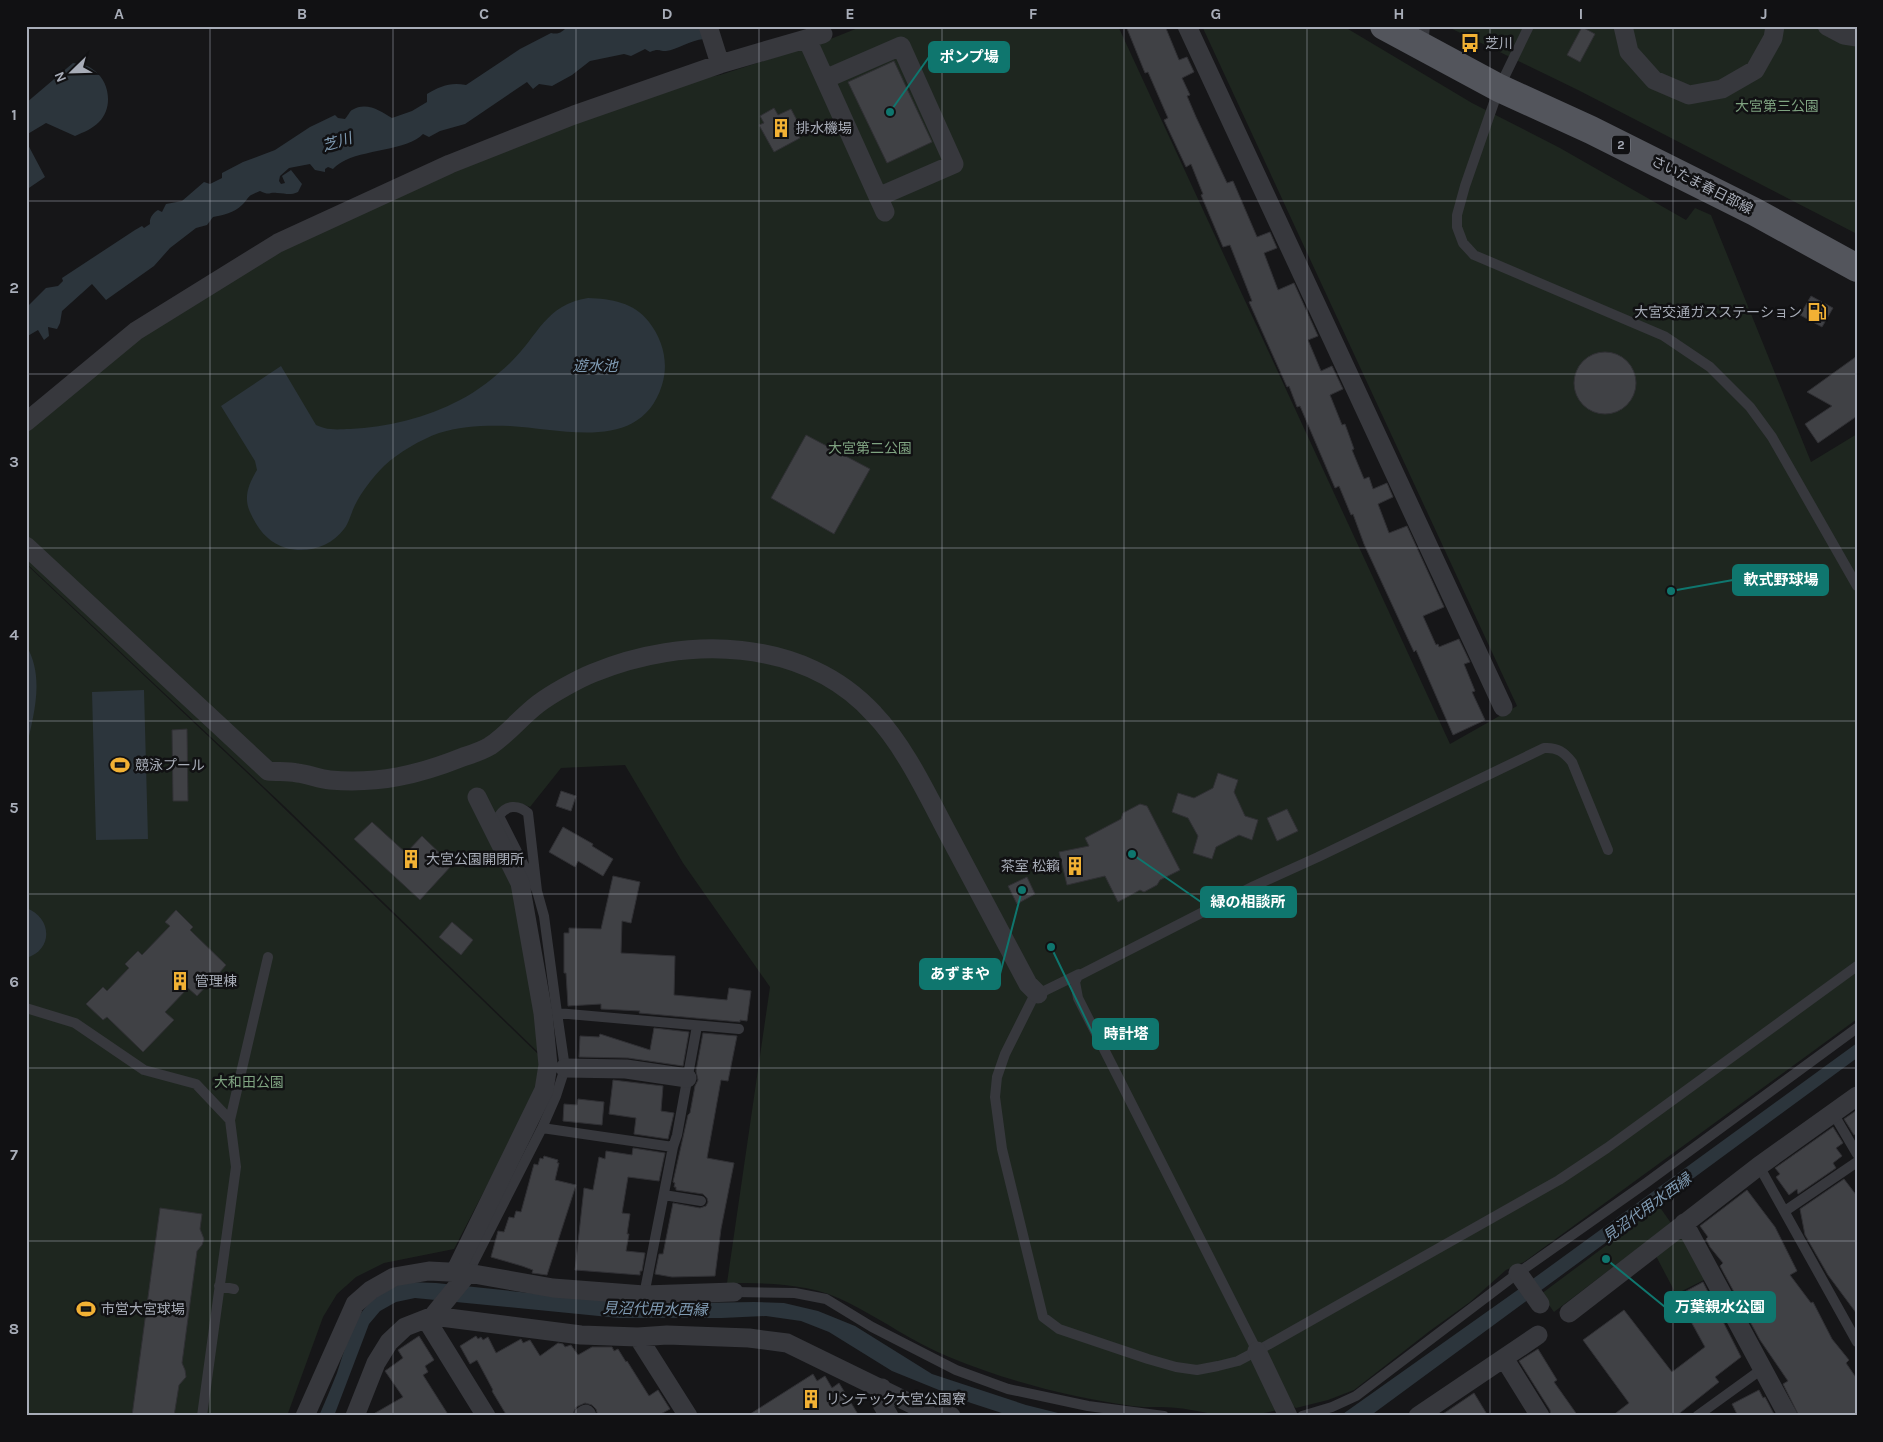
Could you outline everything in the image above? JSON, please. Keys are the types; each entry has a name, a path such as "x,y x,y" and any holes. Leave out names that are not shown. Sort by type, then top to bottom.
{"main road":[{"name":"さいたま春日部線","path":"1384,26 1424,37 1498,88 1591,130 1747,208 1857,268"}],"street":[{"path":"708,26 720,64"},
{"path":"1187,26 1503,707"},
{"path":"1623,26 1629,52 1654,80 1689,95 1722,89 1755,70 1773,38 1775,26"},
{"path":"1827,26 1844,35 1857,37"},
{"path":"26,422 136,332 278,243 450,164 574,115 720,64 815,36 825,78 881,204 954,164 901,46 825,78"},
{"path":"26,546 268,772 299,773 328,780 375,781 432,770 490,746 539,703 592,673 629,660 698,649 729,649 763,652 798,663 820,673 848,690 874,714 896,742 932,804 1028,984 1038,994"},
{"path":"429,1317 461,1273 544,1090 548,1065 543,1014 520,884 476,797"},
{"path":"565,1068 626,1069 687,1078"},
{"path":"1570,1313 1759,1166 1857,1096"},
{"path":"1684,1223 1788,1416"},
{"path":"305,1416 355,1304 371,1290 394,1277 429,1271 461,1273 553,1288 644,1295 734,1292"},
{"path":"1519,1275 1540,1304"},
{"path":"429,1317 486,1416"},
{"path":"355,1416 376,1363 388,1342 405,1327 429,1317 581,1335 638,1337 667,1334 749,1338 787,1343 918,1406 951,1416"},
{"path":"1418,1416 1538,1335"},
{"path":"638,1337 688,1416"},
{"path":"1257,1351 1288,1416"},
{"path":"1504,1358 1540,1416"},
{"path":"882,1388 879,1399 889,1416"},
{"path":"582,1416 586,1414 587,1416"}],"lane":[{"path":"1529,26 1498,88 1465,186 1457,215 1457,227 1463,243 1474,255 1664,336 1710,366 1750,407 1772,437 1857,586"},
{"path":"1608,850 1572,762 1560,750 1544,748 1254,886 1038,994 1032,1000 1005,1054 997,1077 995,1097 1002,1149 1043,1317 1060,1329 1176,1367 1197,1370 1238,1361 1559,1180 1607,1148 1857,966"},
{"path":"461,1273 542,1128 556,1096 565,1068 544,916 537,891 528,812 518,807 507,808 499,816 537,891"},
{"path":"202,1416 236,1167 230,1120 268,957"},
{"path":"1084,972 1075,982 1078,998 1257,1351"},
{"path":"26,1008 75,1023 144,1070 196,1084 230,1120"},
{"path":"557,1013 739,1029"},
{"path":"644,1295 697,1026"},
{"path":"1302,1416 1332,1407 1356,1396 1857,1028"},
{"path":"1832,1113 1857,1154"},
{"path":"542,1128 673,1147"},
{"path":"1785,1211 1857,1162"},
{"path":"1759,1166 1857,1342"},
{"path":"664,1195 701,1201"},
{"path":"219,1286 234,1289"},
{"path":"734,1292 795,1294 826,1299 872,1327 956,1370 1008,1389 1088,1406 1164,1416"},
{"path":"1696,1416 1762,1369"}],"green space":[{"name":"大宮第二公園","path":"863,26 1118,26 1450,744 1517,706 1202,26 1343,26 1472,103 1560,148 1686,220 1695,208 1711,215 1811,462 1857,434 1857,1019 1524,1262 1506,1270 1470,1302 1354,1390 1328,1400 1296,1408 1293,1406 1258,1414 1231,1415 1171,1407 1132,1406 1085,1398 1016,1381 971,1366 923,1345 849,1303 820,1291 774,1284 727,1283 770,987 683,863 625,765 561,768 530,807 512,803 504,805 496,812 515,888 541,1055 282,804 26,563 26,431 149,326 331,223 648,89 720,75 828,40"},
{"name":"大宮第三公園","path":"1446,26 1857,26 1857,234 1578,90"},
{"name":"大和田公園","path":"26,564 261,786 539,1055 539,1085 454,1249 384,1263 356,1277 337,1294 323,1317 287,1416 26,1416"},
{"path":"1659,1206 1671,1223 1554,1312 1541,1294"},
{"path":"1682,1234 1706,1279 1676,1294 1656,1256"}],"water":[{"path":"568,26 717,26 704,39 670,50 650,52 645,49 631,56 624,54 590,61 572,75 552,86 539,84 533,89 527,82 465,124 440,131 429,137 423,134 396,147 350,158 333,169 328,167 325,169 325,172 315,170 310,164 289,168 280,176 279,181 281,184 285,183 282,176 291,170 302,184 298,192 268,194 260,191 252,194 235,210 213,217 207,225 196,228 170,248 154,266 106,300 92,284 62,311 57,329 48,327 49,336 44,340 38,330 26,337 26,308 46,288 58,286 63,281 62,278 135,230 150,224 151,218 156,211 162,212 166,204 182,201 204,182 210,184 222,178 222,173 243,162 275,150 310,127 335,115 338,118 345,119 357,107 373,108 392,118 412,111 427,102 427,94 432,91 450,84 466,85 520,49 551,33 560,33"},
{"path":"73,63 92,69 104,82 107,89 108,103 103,116 94,127 75,136 46,123 26,135 26,103"},
{"path":"26,141 45,177 26,190"},
{"name":"遊水池","path":"588,298 605,299 629,306 643,315 658,336 665,360 664,377 652,406 637,421 619,429 598,432 492,426 465,427 439,433 410,447 384,466 361,495 344,529 325,545 318,548 294,550 274,542 260,530 250,512 247,501 249,485 257,470 255,461 221,406 281,366 316,425 327,429 364,428 407,421 434,412 480,388 511,362 552,314 574,301"},
{"path":"26,645 32,657 35,670 36,696 26,749"},
{"name":"競泳プール","path":"144,690 148,839 96,840 92,692"},
{"path":"26,908 35,912 41,918 46,933 45,941 41,948 35,954 26,958"},
{"name":"見沼代用水西縁","path":"1857,1043 1857,1058 1370,1416 1340,1416 1519,1289"},
{"name":"見沼代用水西縁","path":"408,1282 436,1283 634,1304 784,1303 818,1311 855,1326 932,1374 1026,1405 1070,1416 1011,1416 971,1403 892,1371 829,1332 801,1321 766,1316 619,1318 415,1298 396,1302 380,1311 369,1324 334,1416 319,1416 359,1316 378,1296 391,1288"}],"building":[{"path":"1126,26 1165,26 1179,60 1187,57 1194,72 1182,78 1190,95 1187,96 1196,117 1227,183 1233,181 1257,237 1270,232 1277,248 1264,253 1278,290 1294,283 1318,336 1308,340 1321,371 1332,366 1343,389 1330,395 1342,425 1345,424 1354,449 1352,450 1364,479 1369,477 1373,489 1387,483 1393,497 1378,504 1389,533 1407,526 1444,607 1423,616 1436,645 1438,644 1439,647 1459,639 1470,662 1464,664 1475,691 1472,692 1485,720 1453,735 1416,650 1414,652 1364,544 1353,514 1351,515 1339,486 1335,488 1300,406 1297,407 1289,386 1287,387 1249,302 1252,301 1230,245 1223,247 1201,195 1203,194 1191,164 1186,167 1164,120 1168,118 1148,72 1145,73"},
{"path":"1582,27 1595,34 1580,62 1567,55"},
{"path":"894,61 932,142 887,163 848,82"},
{"name":"排水機場","path":"774,108 778,115 791,109 802,130 797,133 800,138 774,152 759,125 764,123 760,116"},
{"name":"大宮交通ガスステーション","path":"1811,296 1833,308 1822,327 1800,315"},
{"path":"1599,352 1611,352 1627,361 1634,371 1636,383 1634,395 1627,405 1611,414 1599,414 1588,409 1579,400 1574,389 1574,377 1579,366 1588,357"},
{"path":"1857,356 1857,416 1818,443 1805,424 1832,406 1807,392"},
{"path":"806,435 870,469 834,534 771,498"},
{"path":"187,729 188,801 173,801 172,730"},
{"path":"1218,773 1238,780 1234,792 1245,816 1258,820 1252,840 1239,835 1216,847 1212,859 1193,853 1198,836 1188,818 1172,812 1178,793 1194,798 1213,788"},
{"path":"561,791 576,796 571,811 556,806"},
{"path":"1140,804 1147,806 1180,870 1160,880 1157,885 1144,892 1140,890 1118,902 1105,876 1067,885 1059,852 1089,846 1085,838 1121,819 1123,813"},
{"path":"1287,809 1298,831 1277,841 1267,818"},
{"name":"大宮公園開閉所","path":"372,822 406,853 422,836 452,865 420,900 354,839"},
{"path":"563,827 593,844 592,846 613,859 603,876 578,861 575,867 549,852"},
{"path":"613,876 640,882 631,923 622,921 621,953 675,956 674,995 727,1000 729,988 751,991 747,1021 740,1020 740,1022 639,1013 640,1011 601,1009 601,1004 568,1006 566,973 564,973 564,933 569,933 569,928 601,929"},
{"path":"1027,877 1035,894 1017,904 1008,886"},
{"name":"管理棟","path":"176,910 193,927 190,930 226,965 220,972 225,978 215,988 209,983 197,996 188,988 165,1012 174,1020 143,1052 107,1017 103,1020 86,1004 103,987 107,991 129,968 125,964 138,951 142,955 170,926 165,922"},
{"path":"452,922 473,940 461,955 439,937"},
{"path":"654,1028 689,1032 683,1066 628,1058 579,1057 580,1036 599,1037 600,1034 650,1050"},
{"path":"703,1033 737,1036 728,1081 721,1080 707,1158 734,1163 721,1229 715,1276 672,1277 655,1274 659,1254 663,1254 673,1203 700,1208 706,1206 708,1202 703,1194 676,1190 676,1187 674,1187 675,1183 673,1182 698,1080 696,1071"},
{"path":"613,1080 663,1086 661,1111 674,1113 668,1139 634,1134 636,1118 609,1114"},
{"path":"578,1099 604,1102 602,1125 563,1121 564,1104 577,1105"},
{"path":"1857,1110 1857,1133 1854,1135 1844,1119"},
{"path":"1833,1127 1843,1143 1836,1148 1842,1156 1833,1163 1836,1168 1798,1194 1797,1189 1789,1195 1776,1177 1780,1174 1775,1168"},
{"path":"633,1148 665,1153 659,1181 628,1177 622,1213 630,1214 626,1251 645,1253 642,1271 640,1271 640,1275 575,1270 584,1188 593,1190 599,1157 605,1159 606,1151 632,1155"},
{"path":"544,1156 558,1160 555,1180 576,1185 547,1275 532,1273 533,1270 491,1257 498,1231 504,1232 509,1217 514,1218 516,1211 521,1212 534,1164 538,1165 540,1158 543,1159"},
{"path":"1844,1179 1857,1196 1857,1314 1828,1275 1805,1235 1800,1209"},
{"path":"1747,1190 1775,1227 1797,1271 1790,1275 1811,1303 1813,1302 1832,1339 1849,1360 1846,1363 1857,1379 1857,1416 1799,1416 1783,1384 1788,1381 1760,1340 1720,1266 1723,1263 1706,1239 1708,1237 1700,1226"},
{"path":"160,1208 202,1214 200,1229 204,1239 197,1251 182,1363 186,1377 179,1385 174,1416 132,1416"},
{"path":"1703,1282 1741,1357 1715,1377 1719,1382 1676,1416 1612,1416 1629,1403 1583,1340 1624,1310 1672,1372 1705,1347 1677,1296"},
{"path":"419,1336 434,1360 425,1366 428,1372 423,1375 449,1416 370,1416 403,1397 385,1371 403,1358 398,1350"},
{"path":"476,1336 478,1339 481,1337 483,1340 488,1337 496,1353 521,1339 523,1343 530,1340 540,1356 558,1343 563,1344 565,1347 571,1345 578,1355 592,1347 612,1347 614,1351 618,1349 649,1396 658,1390 670,1409 657,1416 598,1416 596,1409 592,1405 585,1403 576,1407 572,1416 507,1416 477,1360 470,1364 460,1346"},
{"path":"1538,1349 1557,1380 1554,1382 1578,1416 1551,1416 1550,1410 1519,1361"},
{"name":"リンテック大宮公園寮","path":"813,1374 817,1381 825,1376 832,1388 839,1383 859,1416 747,1416"},
{"path":"1759,1390 1775,1416 1738,1416 1732,1404"},
{"path":"1474,1393 1488,1416 1440,1416"}],"place":[{"name":"芝川","path":"1470,43"},
{"name":"ポンプ場","path":"890,112"},
{"name":"排水機場","path":"781,128"},
{"name":"大宮交通ガスステーション","path":"1817,312"},
{"name":"軟式野球場","path":"1671,591"},
{"name":"競泳プール","path":"120,765"},
{"name":"緑の相談所","path":"1132,854"},
{"name":"大宮公園開閉所","path":"411,859"},
{"name":"茶室 松籟","path":"1075,866"},
{"name":"あずまや","path":"1022,890"},
{"name":"時計塔","path":"1051,947"},
{"name":"管理棟","path":"180,981"},
{"name":"万葉親水公園","path":"1606,1259"},
{"name":"市営大宮球場","path":"86,1309"},
{"name":"リンテック大宮公園寮","path":"811,1399"}]}
